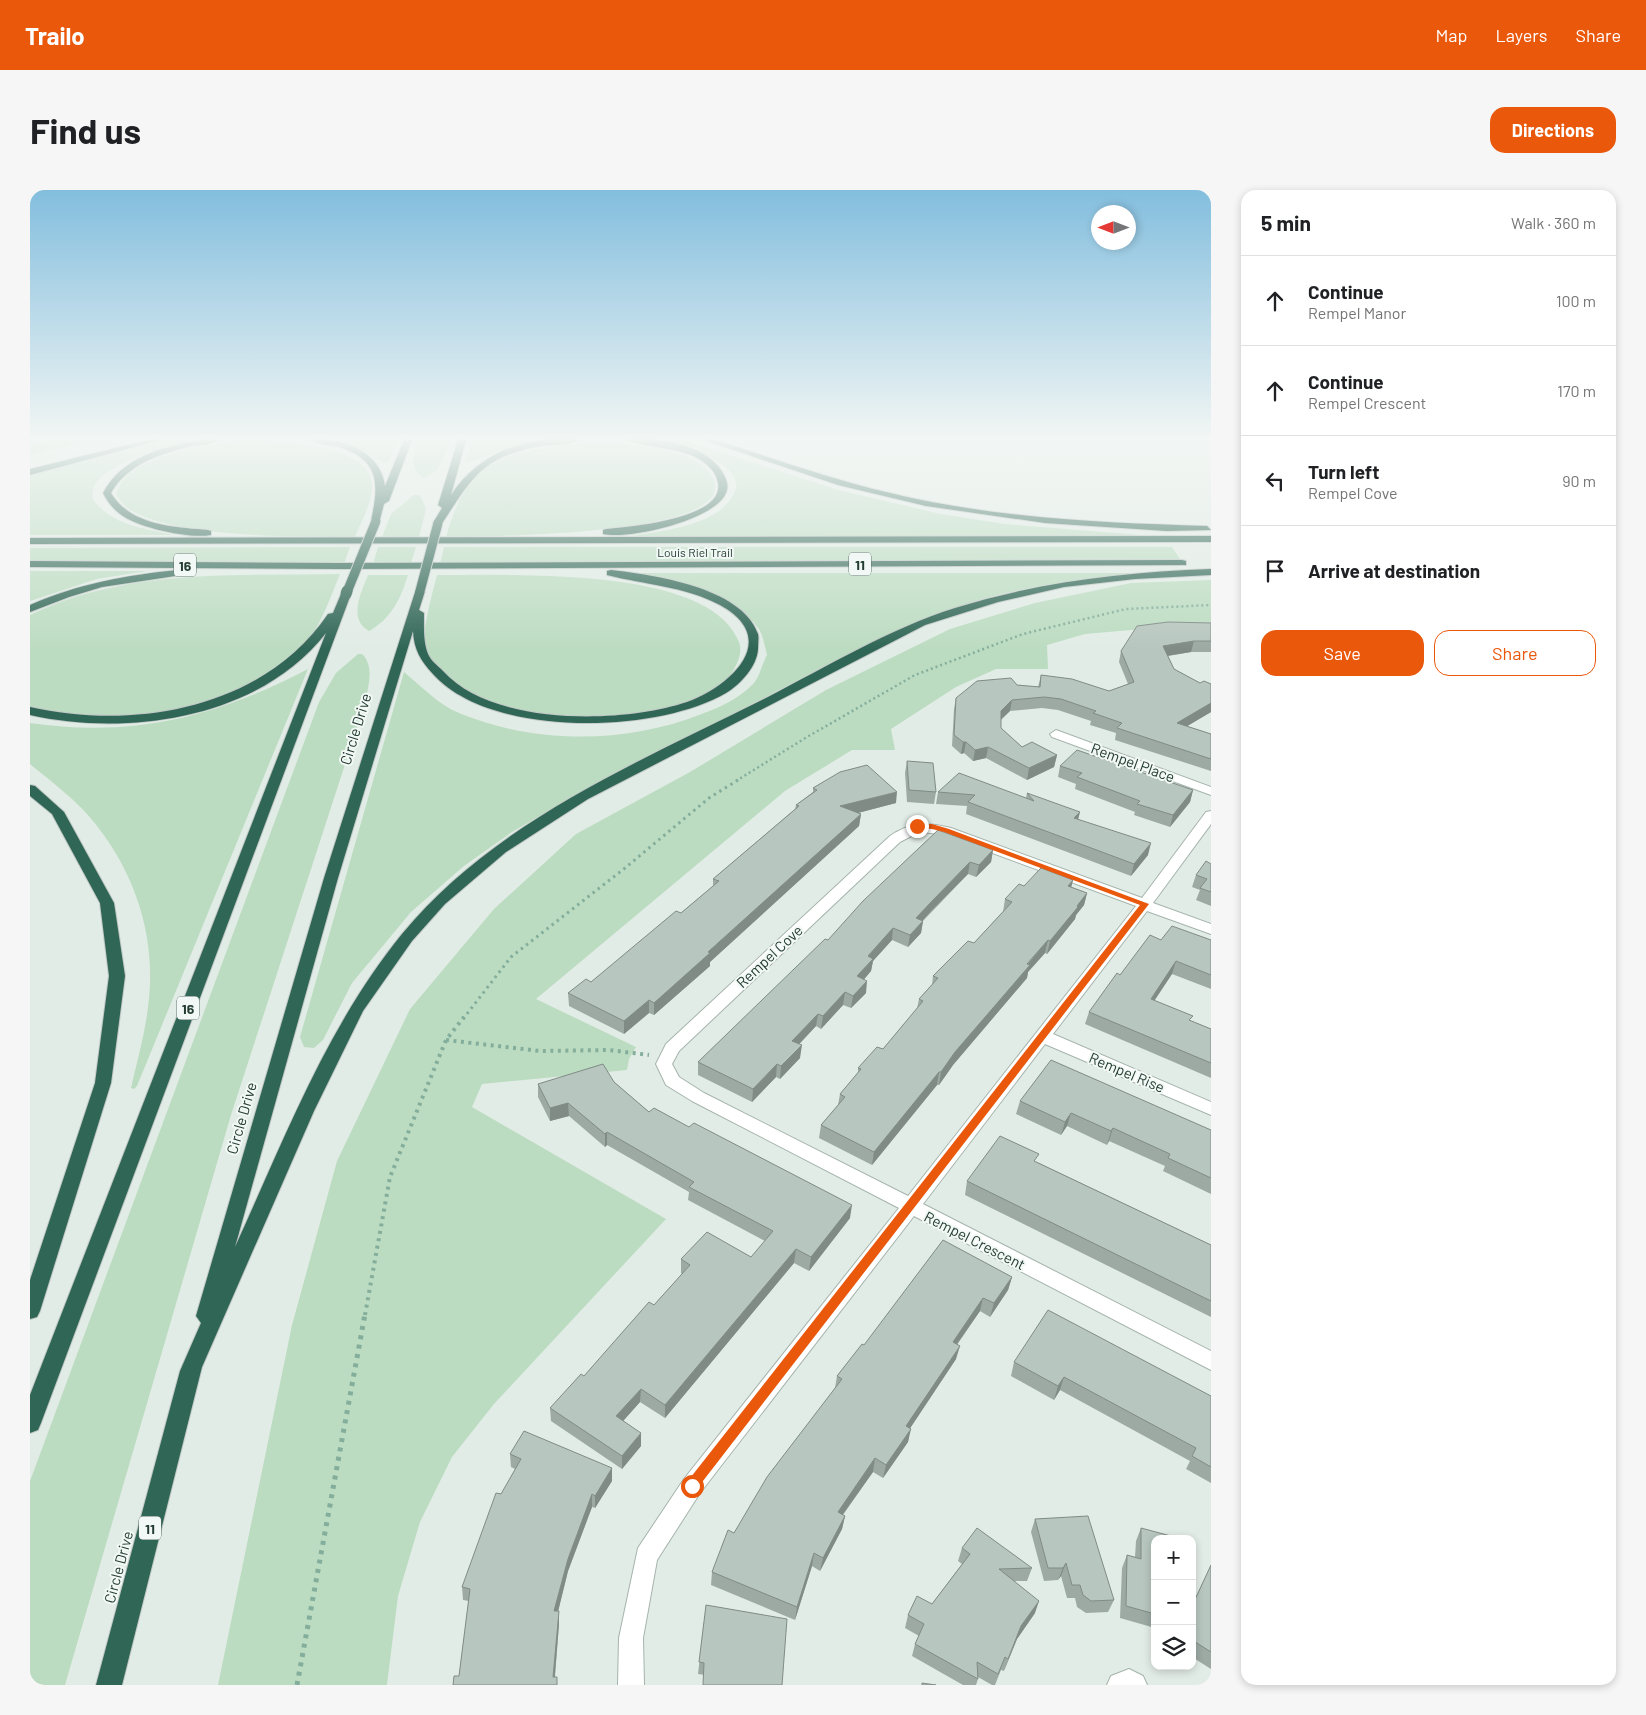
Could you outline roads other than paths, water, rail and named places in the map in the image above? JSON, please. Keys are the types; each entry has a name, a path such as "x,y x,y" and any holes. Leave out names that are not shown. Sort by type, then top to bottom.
{"highway":[{"path":"120,510 126,515 142,521 178,529 228,535 341,541"},
{"path":"376,521 378,510"},
{"name":"16","path":"30,1423 346,594 380,510"},
{"name":"Circle Drive","path":"109,1685 190,1371 331,878 420,591 442,510"},
{"path":"438,523 447,510"},
{"path":"404,540 599,533 643,528 700,510"},
{"path":"967,510 1071,523 1211,530"},
{"name":"Louis Riel Trail","path":"341,541 1211,539"},
{"name":"16","path":"30,540 341,541"},
{"name":"Louis Riel Trail","path":"510,566 1058,562 1211,564"},
{"name":"16","path":"30,564 510,566"},
{"path":"30,608 78,590 136,578 193,572 339,566"},
{"path":"420,591 418,638 426,660 434,672 442,681 474,700 519,713 562,719 602,720 658,713 690,705 722,691 736,680 751,659 754,647 752,635 747,624 736,612 705,594 665,581 640,577 588,570 510,566"},
{"path":"190,1371 305,1111 356,1010 407,938 434,908 501,849 583,796 922,623 977,603 1059,584 1135,575 1211,572"},
{"path":"30,711 69,719 128,719 180,712 238,693 272,676 295,660 309,647 346,594"},
{"path":"30,789 57,812 107,903 117,976 103,1082 30,1312"}],"street":[{"name":"Rempel Place","path":"1056,734 1211,791"},
{"name":"Rempel Crescent","path":"1211,815 1145,904 911,1206 1211,1362"},
{"name":"Rempel Cove","path":"911,1206 698,1097 672,1081 664,1064 672,1048 895,839 917,826 932,826 1145,904"},
{"path":"1145,904 1211,929"},
{"name":"Rempel Rise","path":"1042,1036 1211,1109"},
{"path":"632,1685 632,1638 646,1556 692,1486 911,1206"},
{"path":"1120,1685 1129,1682 1134,1685"}]}
